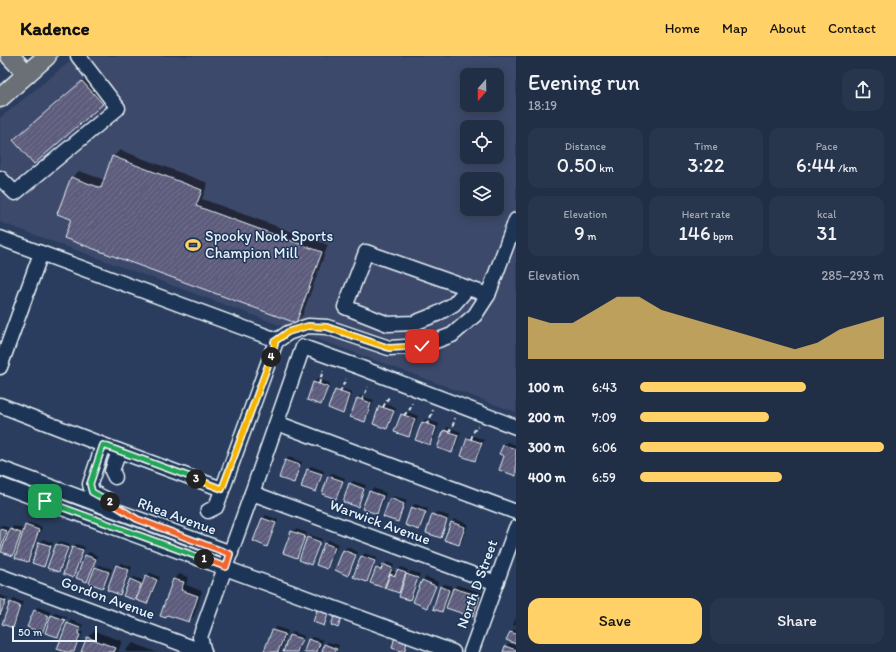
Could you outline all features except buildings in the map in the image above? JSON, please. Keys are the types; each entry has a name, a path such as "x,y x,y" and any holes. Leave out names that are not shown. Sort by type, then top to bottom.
{"main road":[{"path":"10,56 27,74"},
{"path":"0,98 47,56"}],"street":[{"path":"0,178 15,193 118,108 78,56"},
{"path":"274,342 288,332 308,326 327,327 389,348 422,346 452,335 475,315 488,295 516,220"},
{"path":"0,238 274,338 275,344 216,506 208,511"},
{"path":"468,288 454,304 437,314 414,323 388,324 345,307 366,252 488,295"},
{"path":"0,367 42,254"},
{"path":"204,652 200,637 303,347 516,427"},
{"path":"0,405 222,489"},
{"path":"277,423 516,512"},
{"path":"103,445 90,484 92,492 137,519"},
{"path":"115,477 112,470 119,450"},
{"name":"Rhea Avenue","path":"0,468 230,554"},
{"path":"0,485 226,567 453,652"},
{"name":"Warwick Avenue","path":"252,493 496,582"},
{"name":"North D Street","path":"471,652 516,528"},
{"name":"Gordon Avenue","path":"0,576 204,652"}],"path":[{"path":"319,384 323,370"},
{"path":"340,392 346,379"},
{"path":"362,400 368,387"},
{"path":"383,408 390,395"},
{"path":"404,415 410,409 412,403"},
{"path":"427,424 433,410"},
{"path":"449,432 455,418"},
{"path":"471,440 474,431 478,426"}],"shaded area":[{"path":"77,56 516,56 516,412 0,222 0,118"}],"place":[{"name":"Spooky Nook Sports Champion Mill","path":"193,245"}],"route":[{"path":"45,501 226,567 230,554 137,519 92,492 90,484 103,445 222,489 275,344 274,342 288,332 308,326 327,327 389,348 422,346"}]}
